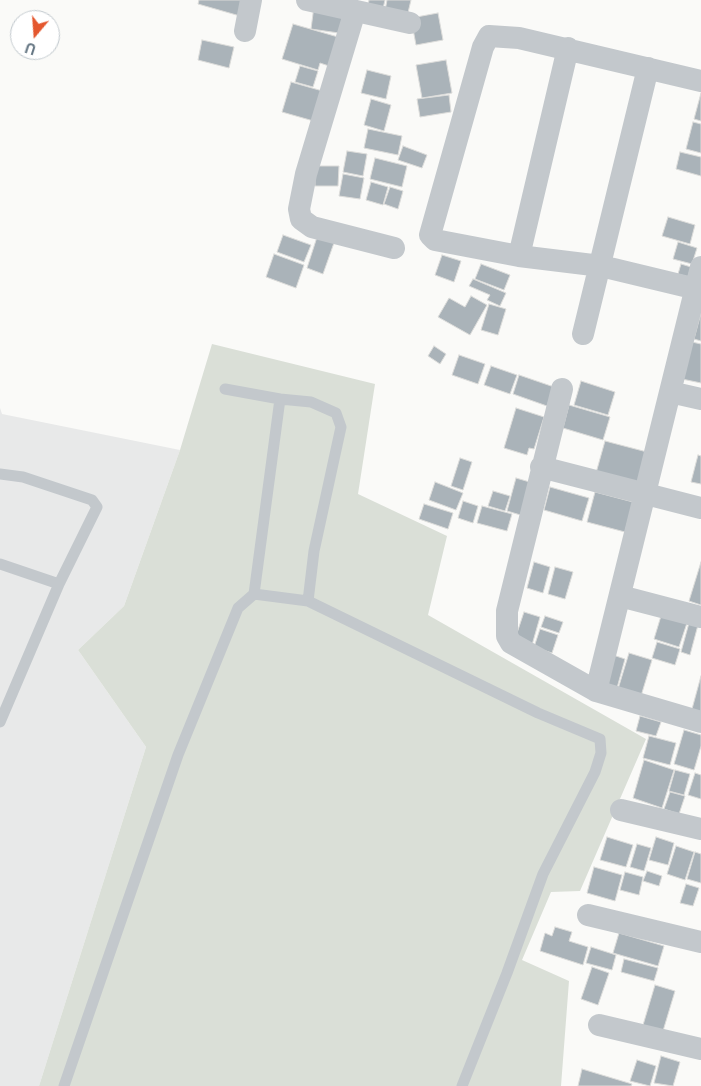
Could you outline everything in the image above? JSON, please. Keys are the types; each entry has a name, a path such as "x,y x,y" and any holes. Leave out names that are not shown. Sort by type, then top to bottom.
{"street":[{"path":"245,31 251,0"},
{"path":"307,0 410,23"},
{"path":"355,11 306,174 299,208 301,219 312,227 394,248"},
{"path":"698,290 601,266 519,256 435,240 430,235 483,47 489,36 519,38 568,48 701,81"},
{"path":"519,256 568,48"},
{"path":"583,334 648,68"},
{"path":"596,691 670,392 698,290 701,267"},
{"path":"562,389 507,611 507,636 511,643 596,691 701,722"},
{"path":"670,392 701,400"},
{"path":"541,468 701,508"},
{"path":"620,596 701,617"},
{"path":"621,810 701,829"},
{"path":"588,915 701,942"},
{"path":"599,1025 701,1049"}],"lane":[{"path":"225,389 280,399 311,402 336,413 341,427 314,551 308,601"},
{"path":"64,1086 178,755 238,608 254,594 280,399"},
{"path":"0,474 23,477 96,503 96,509 58,584 0,722"},
{"path":"0,564 58,584"},
{"path":"254,594 308,601 538,713 600,739 602,753 595,772 543,874 507,973 462,1086"}],"shaded area":[{"path":"212,344 375,384 358,494 447,536 428,615 646,739 580,891 551,892 522,960 569,981 561,1086 39,1086 146,747 78,650 124,606 180,450"},
{"path":"0,408 2,414 180,450 124,606 78,650 146,747 39,1086 0,1086"}],"building":[{"path":"199,0 245,0 240,16 198,4"},
{"path":"369,0 385,0 382,13 367,10"},
{"path":"387,0 411,0 407,17 385,11"},
{"path":"314,6 349,12 346,34 311,29"},
{"path":"438,13 443,40 416,45 411,18"},
{"path":"293,24 338,37 329,66 320,63 318,70 282,59"},
{"path":"202,40 234,47 229,68 198,60"},
{"path":"446,60 452,93 422,98 416,65"},
{"path":"300,66 318,71 313,87 295,82"},
{"path":"367,70 391,76 386,99 361,93"},
{"path":"291,82 326,92 317,122 282,112"},
{"path":"701,93 701,121 694,119"},
{"path":"449,95 451,112 420,117 417,99"},
{"path":"371,99 391,105 384,131 364,125"},
{"path":"693,122 701,124 701,153 686,149"},
{"path":"368,129 402,136 398,155 364,148"},
{"path":"403,146 427,155 422,168 398,160"},
{"path":"347,151 367,154 363,176 343,172"},
{"path":"680,152 701,157 701,176 676,169"},
{"path":"375,158 407,166 402,187 370,179"},
{"path":"315,166 339,166 338,186 315,186"},
{"path":"343,174 364,178 360,199 339,196"},
{"path":"371,182 388,187 383,205 366,200"},
{"path":"390,187 403,191 398,209 384,204"},
{"path":"668,217 695,225 690,244 662,236"},
{"path":"318,234 335,240 323,274 307,268"},
{"path":"283,235 311,245 304,262 277,252"},
{"path":"678,242 697,248 692,264 673,259"},
{"path":"274,254 304,265 296,288 266,277"},
{"path":"442,255 461,261 454,282 435,275"},
{"path":"481,264 510,275 504,290 475,279"},
{"path":"681,264 691,267 688,277 678,274"},
{"path":"473,279 506,293 500,306 487,300 490,295 469,286"},
{"path":"471,296 487,305 470,335 438,317 449,298 465,307"},
{"path":"489,304 506,309 498,335 481,330"},
{"path":"701,313 701,341 694,339"},
{"path":"692,342 701,344 701,383 682,379"},
{"path":"434,346 446,354 440,364 428,356"},
{"path":"459,355 485,364 478,384 452,375"},
{"path":"491,366 517,375 510,394 484,385"},
{"path":"519,375 554,387 547,406 513,394"},
{"path":"581,381 615,392 608,415 574,405"},
{"path":"569,405 610,417 603,440 563,428"},
{"path":"516,408 544,417 534,449 529,448 527,455 504,448"},
{"path":"605,441 647,452 638,484 596,473"},
{"path":"698,455 701,456 701,484 691,482"},
{"path":"460,458 472,462 463,490 451,486"},
{"path":"516,478 533,483 524,516 507,511"},
{"path":"435,482 463,493 456,510 429,500"},
{"path":"550,487 589,498 582,521 544,510"},
{"path":"493,491 510,496 505,511 488,506"},
{"path":"595,492 633,502 625,532 587,522"},
{"path":"463,501 478,506 473,523 458,518"},
{"path":"424,504 453,513 448,529 419,519"},
{"path":"482,506 512,514 507,531 477,523"},
{"path":"534,562 550,567 543,593 527,588"},
{"path":"701,562 701,605 689,601"},
{"path":"555,567 573,572 565,599 548,594"},
{"path":"524,612 540,617 532,645 515,639"},
{"path":"545,616 563,622 559,633 541,627"},
{"path":"661,616 687,623 679,647 654,639"},
{"path":"689,623 698,625 690,655 681,652"},
{"path":"540,629 558,635 552,653 534,647"},
{"path":"657,642 680,649 675,665 652,658"},
{"path":"629,653 652,660 641,696 618,689"},
{"path":"613,655 625,659 617,688 605,684"},
{"path":"701,676 701,712 692,709"},
{"path":"640,716 661,722 656,736 636,731"},
{"path":"684,730 701,735 701,746 694,770 674,764"},
{"path":"649,736 676,743 670,765 643,758"},
{"path":"644,760 674,770 662,808 633,798"},
{"path":"675,770 690,774 684,795 669,791"},
{"path":"695,773 701,775 701,799 688,795"},
{"path":"670,792 685,796 679,814 664,809"},
{"path":"607,837 633,845 626,867 600,860"},
{"path":"656,837 674,843 668,865 649,860"},
{"path":"637,844 651,848 644,871 630,867"},
{"path":"676,846 694,852 685,880 667,874"},
{"path":"695,852 701,854 701,883 687,879"},
{"path":"594,867 622,875 615,901 587,893"},
{"path":"647,871 662,876 659,886 643,881"},
{"path":"625,872 643,877 639,895 620,890"},
{"path":"686,884 699,888 693,906 680,903"},
{"path":"555,927 572,932 569,941 588,947 583,965 540,951 545,933 552,936"},
{"path":"619,933 664,946 658,966 613,953"},
{"path":"591,947 616,955 612,970 586,963"},
{"path":"624,959 658,968 654,981 621,972"},
{"path":"592,967 609,973 598,1005 581,999"},
{"path":"655,985 675,991 663,1031 643,1025"},
{"path":"661,1056 680,1062 673,1086 654,1083"},
{"path":"637,1060 656,1066 650,1086 630,1081"},
{"path":"582,1069 632,1084 631,1086 578,1086"}]}
